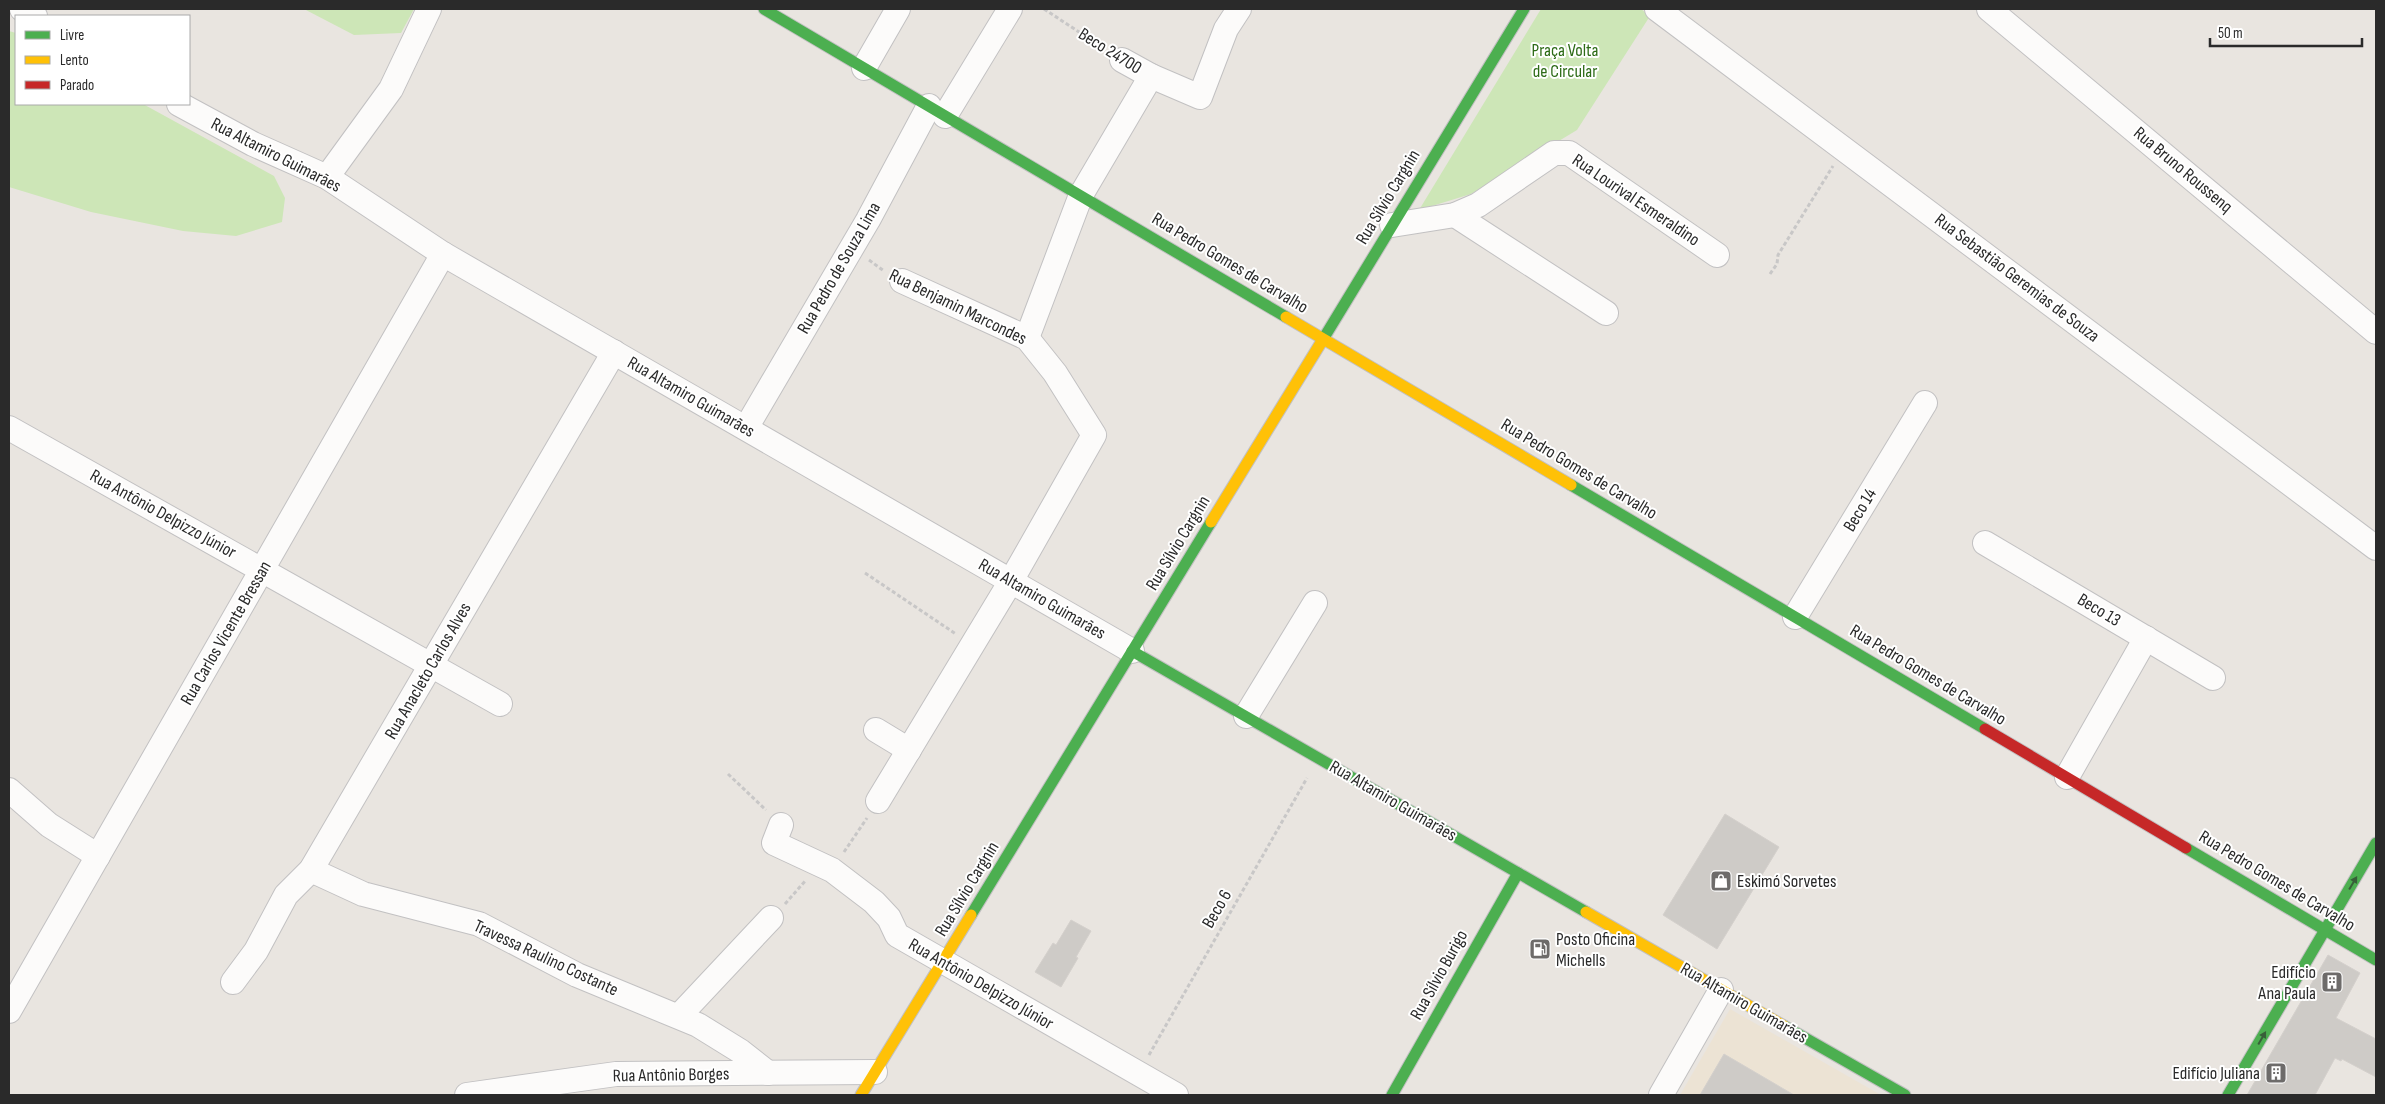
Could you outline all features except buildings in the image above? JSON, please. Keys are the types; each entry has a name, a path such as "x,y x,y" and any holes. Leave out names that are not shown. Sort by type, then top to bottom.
{"street":[{"path":"22,9 33,15"},
{"path":"327,177 391,88 429,9"},
{"name":"Rua Pedro Gomes de Carvalho","path":"764,9 2376,960"},
{"path":"864,68 898,9"},
{"name":"Rua Pedro de Souza Lima","path":"746,428 852,248 937,111 1010,9"},
{"name":"Beco 24700","path":"1122,60 1151,76 1200,97 1226,30 1238,9"},
{"name":"Rua Sílvio Cargnin","path":"861,1095 1524,9"},
{"name":"Rua Sebastião Geremias de Souza","path":"1657,9 2376,548"},
{"name":"Rua Bruno Roussenq","path":"1989,9 2376,332"},
{"path":"1027,338 1081,195 1151,76"},
{"name":"Rua Altamiro Guimarães","path":"180,105 252,144 327,177 443,254 1905,1095"},
{"name":"Rua Lourival Esmeraldino","path":"1392,225 1455,214 1478,205 1554,153 1561,152 1569,153 1717,255"},
{"path":"1455,214 1606,313"},
{"name":"Rua Carlos Vicente Bressan","path":"9,1011 443,254"},
{"name":"Rua Benjamin Marcondes","path":"902,281 1027,338 1055,373 1094,435 1011,581"},
{"name":"Rua Anacleto Carlos Alves","path":"233,982 256,951 286,895 311,870 614,352"},
{"name":"Beco 14","path":"1795,617 1925,402"},
{"name":"Rua Antônio Delpizzo Júnior","path":"9,428 500,704"},
{"name":"Beco 13","path":"1985,543 2213,678"},
{"path":"878,801 1011,581"},
{"path":"1246,716 1315,603"},
{"path":"2067,777 2146,638"},
{"path":"876,730 909,750"},
{"path":"9,790 49,825 98,856"},
{"name":"Rua Antônio Delpizzo Júnior","path":"777,834 874,902 889,918 897,936 1176,1095"},
{"path":"2228,1095 2376,844"},
{"name":"Travessa Raulino Costante","path":"311,870 363,894 479,924 577,975 679,1016 716,1035 768,1073"},
{"name":"Rua Sílvio Burigo","path":"1392,1095 1518,873"},
{"path":"679,1016 771,918"},
{"path":"1661,1095 1722,990"},
{"name":"Rua Antônio Borges","path":"467,1095 616,1074 876,1072"}],"path":[{"name":"Beco 24700","path":"1044,9 1122,60"},
{"path":"1770,274 1777,264 1778,255 1844,148"},
{"name":"Rua Benjamin Marcondes","path":"852,248 902,281"},
{"path":"865,573 973,645"},
{"name":"Beco 6","path":"1138,1074 1319,758"},
{"path":"728,774 777,834"},
{"path":"771,918 824,866 878,801"}],"shaded area":[{"path":"1730,1009 1881,1095 1680,1095"}],"green space":[{"path":"304,9 414,9 401,33 354,35"},
{"name":"Praça Volta de Circular","path":"1541,9 1641,9 1650,16 1577,130 1471,194 1419,210"},
{"path":"9,31 15,33 15,105 145,105 274,176 285,198 282,222 236,236 183,231 91,212 9,187"}],"traffic: fast":[{"path":"764,9 1286,317"},
{"path":"1322,341 1524,9"},
{"path":"1571,485 1985,729"},
{"path":"971,915 1211,522"},
{"path":"1132,651 1586,912"},
{"path":"2228,1095 2376,843"},
{"path":"2186,848 2376,960"},
{"path":"1392,1095 1518,873"},
{"path":"1784,1026 1905,1095"}],"traffic: slow":[{"path":"1286,317 1571,485"},
{"path":"1211,522 1322,341"},
{"path":"1586,912 1784,1026"},
{"path":"861,1095 971,915"}],"traffic: jam":[{"path":"1985,729 2186,848"}],"place":[{"name":"Eskimó Sorvetes","path":"1721,881"},
{"name":"Posto Oficina Michells","path":"1540,949"},
{"name":"Edifício Ana Paula","path":"2332,982"},
{"name":"Edifício Juliana","path":"2276,1073"}]}
